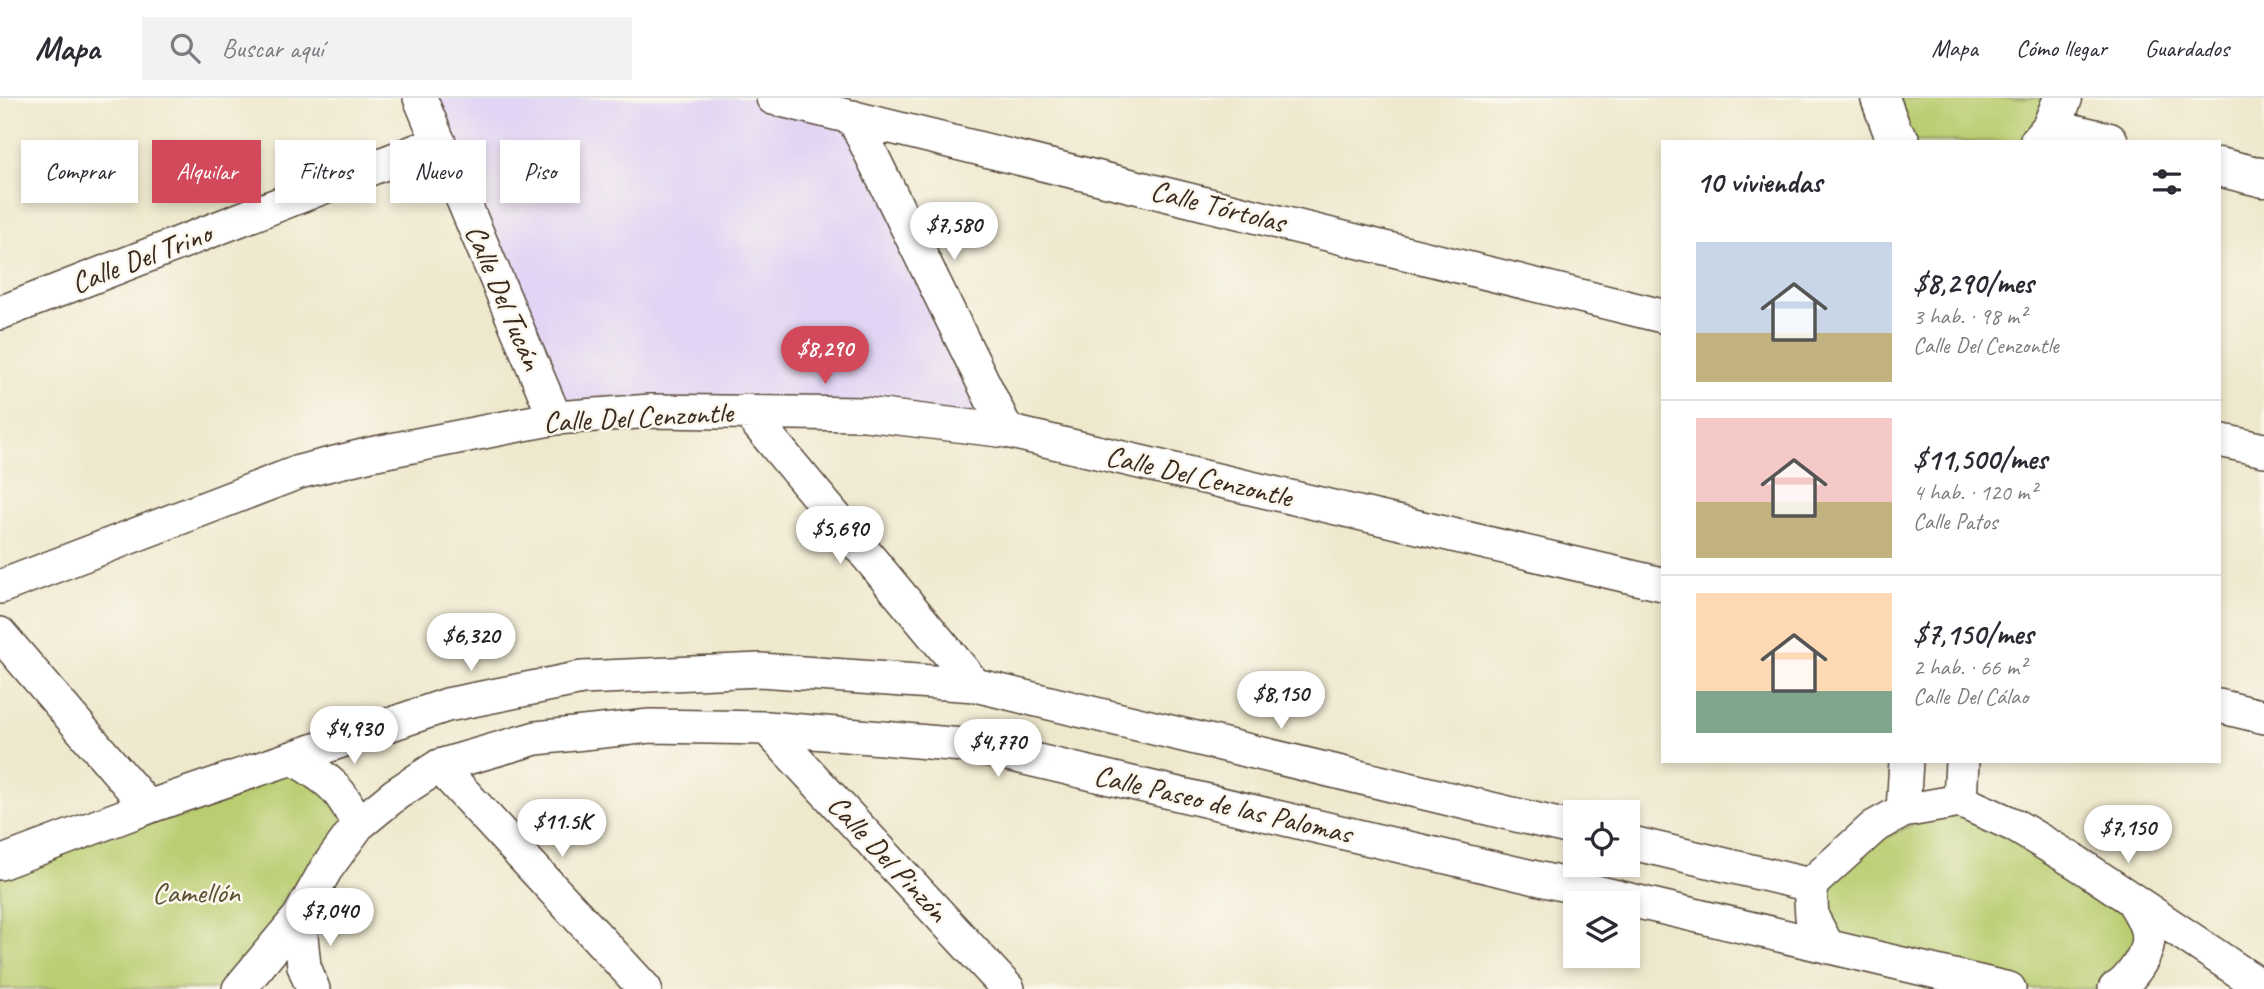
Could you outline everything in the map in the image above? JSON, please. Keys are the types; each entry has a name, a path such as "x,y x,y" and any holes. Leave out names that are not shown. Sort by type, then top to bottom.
{"street":[{"name":"Calle Del Tucán","path":"420,98 438,140"},
{"name":"Calle Tórtolas","path":"773,98 1661,316"},
{"path":"1873,100 1899,140"},
{"path":"853,117 1007,431"},
{"path":"2051,123 2103,140"},
{"name":"Calle Del Trino","path":"0,313 390,161"},
{"path":"2221,167 2264,178"},
{"name":"Calle Del Tucán","path":"465,203 555,418"},
{"name":"Calle Del Cenzontle","path":"0,587 299,472 371,454 555,418 651,411 865,414 1007,431 1661,584"},
{"path":"747,411 975,685"},
{"path":"2221,440 2264,450"},
{"path":"0,634 148,807"},
{"name":"Calle Paseo de las Palomas","path":"0,863 148,807 447,705 582,678 760,670 975,685 1563,826"},
{"path":"2221,706 2264,717"},
{"name":"Calle Paseo de las Palomas","path":"239,989 299,917 327,869 358,825 396,794 439,766 536,738 650,726 767,727 974,746 1828,947 1959,983 2009,989"},
{"name":"Calle Del Pinzón","path":"767,727 1008,989"},
{"path":"293,758 335,786 358,825"},
{"path":"1903,811 1906,763"},
{"path":"1960,801 1962,763"},
{"path":"439,766 645,989"},
{"path":"1828,947 1812,917 1811,886 1874,827 1903,811 1960,801 2014,825 2076,862 2264,988"},
{"path":"1640,845 1811,886"},
{"path":"2115,989 2122,986 2149,946 2146,921 2132,900"},
{"path":"299,917 304,966 313,989"}],"shaded area":[{"path":"420,98 772,98 853,117 1007,431 555,418 464,203 486,203 486,140 438,140"}],"green space":[{"path":"1880,98 2063,98 2040,140 1900,140"},
{"name":"Camellón","path":"293,758 358,825 239,989 0,989 0,863"},
{"path":"1960,801 2146,921 2115,989 2009,989 1828,947 1812,917 1842,858"}]}
